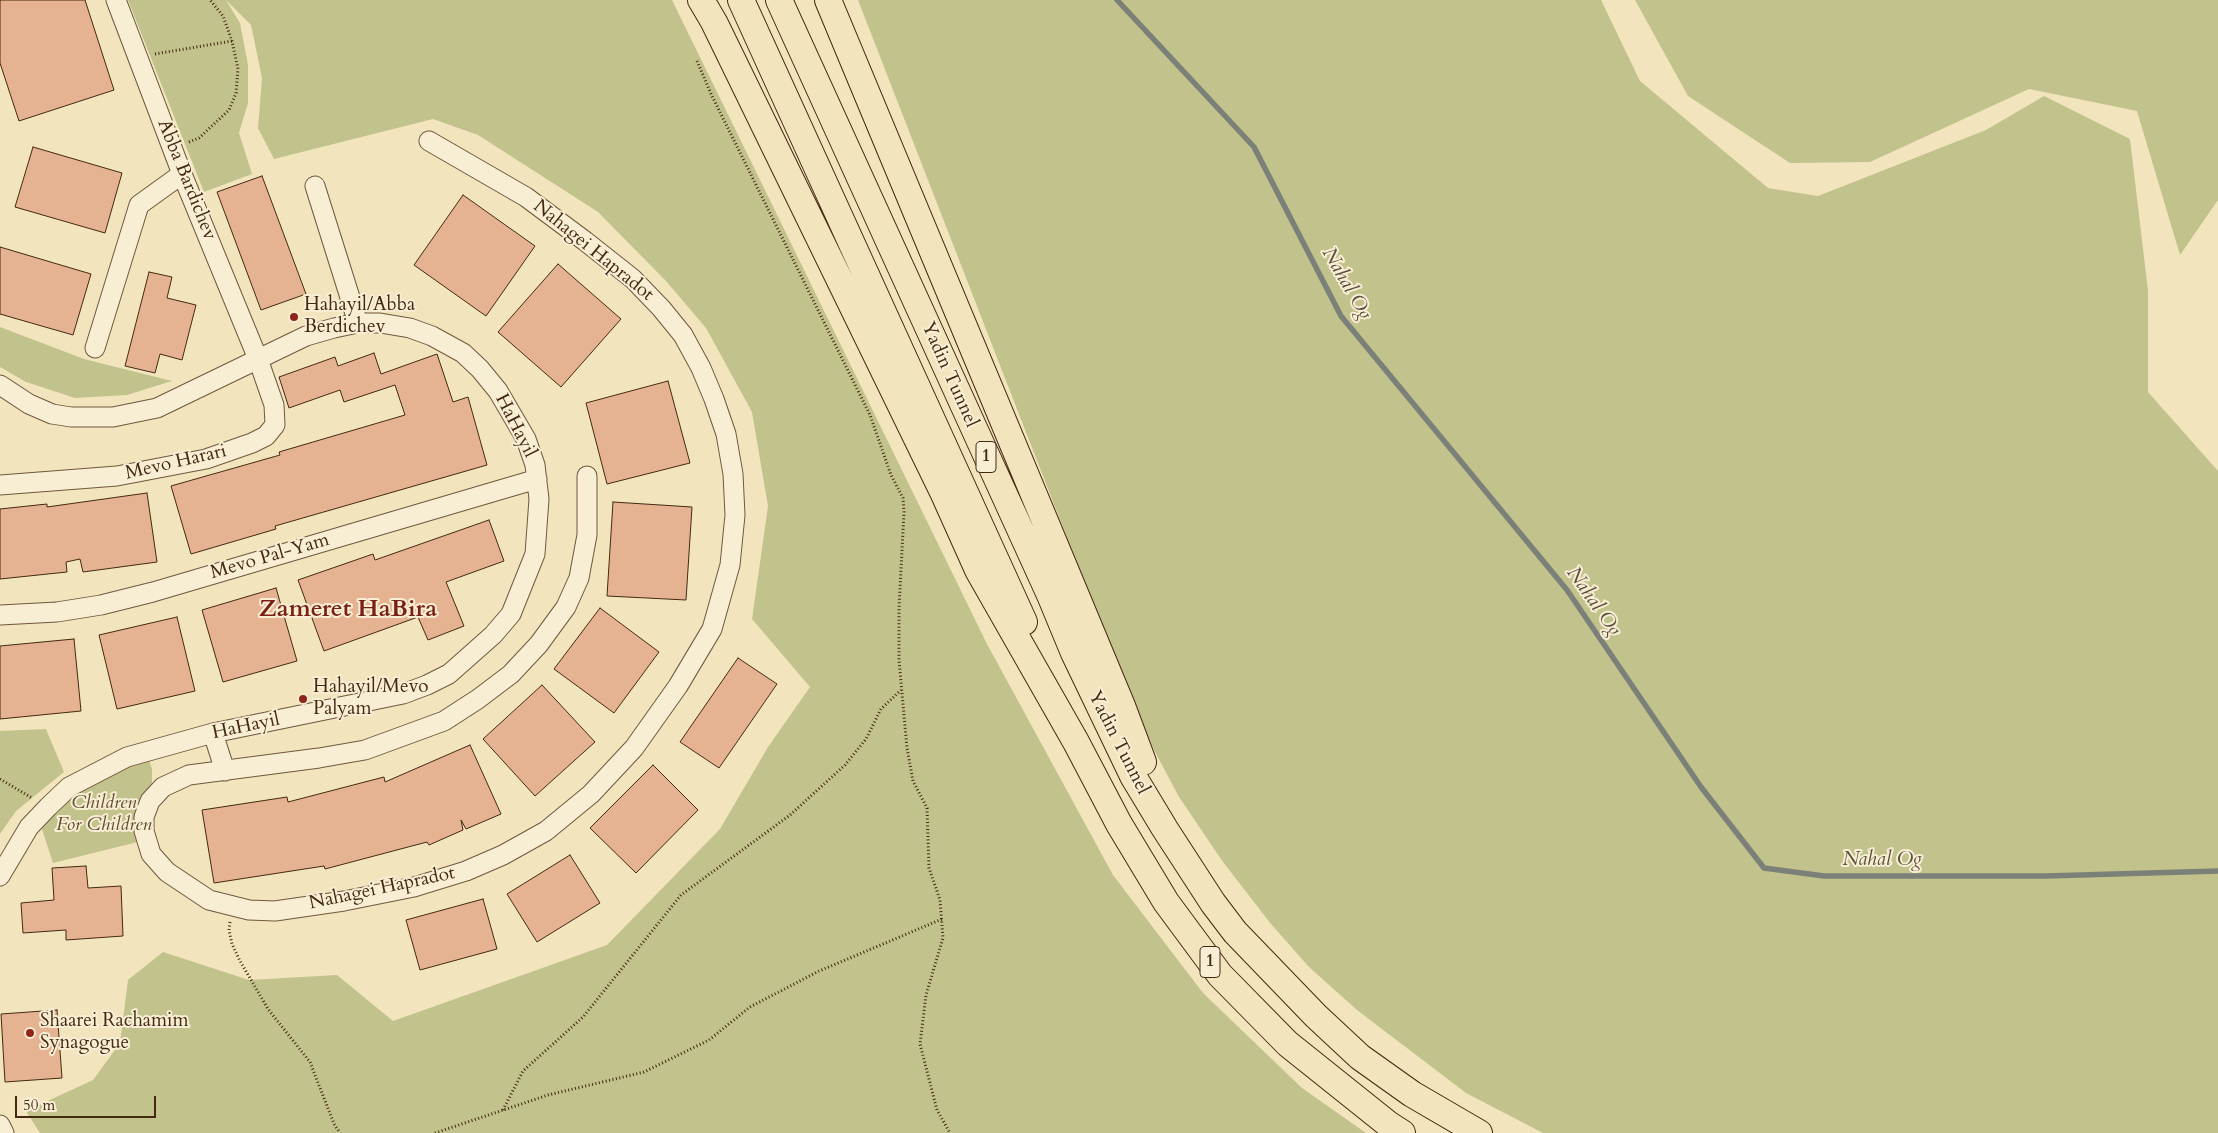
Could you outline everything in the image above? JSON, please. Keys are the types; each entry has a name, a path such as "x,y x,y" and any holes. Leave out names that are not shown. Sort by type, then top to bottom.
{"highway":[{"path":"701,0 743,81 943,492 978,570 1076,742"},
{"name":"Yadin Tunnel","path":"741,0 1015,601 1076,742"},
{"name":"Yadin Tunnel","path":"780,0 1050,595 1074,653 1133,776 1213,904"},
{"path":"828,0 1119,696 1165,816 1213,904"},
{"name":"1","path":"1076,742 1119,824 1166,902 1220,975 1288,1044 1396,1130"},
{"name":"1","path":"1213,904 1235,932 1273,973 1360,1056 1412,1094 1479,1133"}],"street":[{"name":"Abba Bardichev","path":"116,0 182,174 258,358"},
{"name":"Nahagei Hapradot","path":"429,141 526,197 585,241 633,279 661,308 683,335 702,368 726,434 733,474 735,515 730,565 712,629 678,686 634,748 591,794 546,831 496,858 466,871 414,886 344,901 275,911 232,907 209,900 167,872 151,854 144,831 144,817 150,801 163,786 189,775 365,750 444,721 478,699 510,674 539,644 566,606 579,578 587,535 587,476"},
{"path":"96,348 133,219 139,205 182,174"},
{"path":"315,186 358,323"},
{"name":"HaHayil","path":"0,384 29,404 52,414 113,416 157,408 306,336 358,323 380,323 410,328 432,336 463,354 480,369 498,391 526,439 535,465 539,499 535,554 525,582 510,614 493,635 449,674 403,694 213,733 127,757 70,786 29,827 0,876"},
{"name":"Mevo Harari","path":"0,485 117,476 206,459 252,444 266,436 275,425 274,405 258,358"},
{"name":"Mevo Pal-Yam","path":"0,615 57,612 101,605 153,592 537,479"},
{"path":"213,733 224,771"},
{"path":"0,1125 4,1133"}],"path":[{"path":"173,150 199,138 229,110 236,93 238,69 232,40 223,16 210,0"},
{"path":"138,58 232,40"},
{"path":"697,61 712,96 870,415 891,475 902,498 904,512 898,608 898,660 907,748 913,781 927,808 929,868 940,900 943,938 926,995 920,1044 937,1110 950,1133"},
{"path":"503,1110 523,1071 582,1017 681,895 790,815 845,765 866,740 881,709 902,690"},
{"path":"0,779 48,807"},
{"path":"232,907 229,930 232,944 268,1009 310,1062 334,1124 340,1133"},
{"path":"435,1133 548,1095 644,1072 709,1040 750,1007 808,977 942,920"}],"green space":[{"path":"128,0 226,0 240,23 248,65 248,103 239,133 252,174 204,192"},
{"path":"226,0 672,0 987,644 1113,875 1203,993 1302,1088 1366,1133 40,1133 26,1111 93,1080 120,1043 128,980 163,952 249,980 337,975 393,1021 607,945 720,829 768,747 810,687 752,619 768,506 752,412 706,328 666,281 598,212 478,135 433,119 274,159 258,128 262,78 251,25"},
{"path":"858,0 1601,0 1640,81 1768,188 1818,196 1986,130 2044,96 2130,139 2148,291 2148,392 2218,471 2218,1133 1543,1133 1466,1093 1357,1010 1309,967 1271,924 1223,862 1179,797 1153,748 1120,674"},
{"path":"1635,0 2218,0 2218,200 2180,255 2137,111 2029,89 1870,162 1790,163 1688,96"},
{"path":"0,327 84,359 172,381 127,395 75,398 26,382 0,367"},
{"path":"46,729 64,772 16,811 0,834 0,731"},
{"name":"Children For Children","path":"148,757 152,769 152,789 142,841 53,863 41,826 81,788"}],"building":[{"path":"0,0 85,0 114,90 19,121 0,63"},
{"path":"33,147 122,173 105,233 15,207"},
{"path":"262,176 306,294 261,310 217,192"},
{"path":"463,195 535,246 486,316 414,265"},
{"path":"0,247 91,274 73,335 0,314"},
{"path":"558,264 621,319 561,387 498,332"},
{"path":"149,272 172,277 167,298 196,305 182,360 160,354 155,373 125,366"},
{"path":"374,353 381,374 437,354 453,402 468,397 487,465 275,526 276,529 191,554 171,486 280,455 279,452 405,415 395,385 344,402 340,390 289,408 279,377 335,357 338,366"},
{"path":"668,381 690,463 607,484 586,403"},
{"path":"147,493 157,562 83,572 80,559 66,562 67,572 0,579 0,509 47,504 47,507"},
{"path":"613,502 692,507 686,600 607,596"},
{"path":"489,520 504,561 446,582 464,626 428,640 418,617 324,651 298,580 373,554 375,560"},
{"path":"276,588 297,661 223,682 202,610"},
{"path":"600,608 659,652 614,713 554,669"},
{"path":"177,617 195,691 117,709 99,635"},
{"path":"74,639 81,711 0,719 0,646"},
{"path":"738,658 777,684 719,768 680,742"},
{"path":"542,685 595,742 535,796 483,739"},
{"path":"470,745 501,814 466,829 461,820 463,830 429,845 427,842 325,869 324,866 214,883 202,810 287,797 288,802 384,777 385,782"},
{"path":"653,765 698,810 636,873 590,828"},
{"path":"570,855 600,903 537,942 507,894"},
{"path":"86,866 88,888 121,886 123,936 66,940 66,930 23,933 21,903 54,900 52,868"},
{"path":"483,899 497,949 420,970 406,920"},
{"name":"Shaarei Rachamim Synagogue","path":"57,1010 62,1078 5,1082 1,1014"}],"waterway":[{"name":"Nahal Og","path":"1117,0 1254,147 1341,316 1567,590 1701,787 1764,868 1824,876 2046,876 2218,871"}],"place":[{"name":"Hahayil/Abba Berdichev","path":"294,317"},
{"name":"Hahayil/Mevo Palyam","path":"303,699"},
{"name":"Shaarei Rachamim Synagogue","path":"30,1033"}],"district":[{"name":"Zameret HaBira","path":"348,610"}]}
